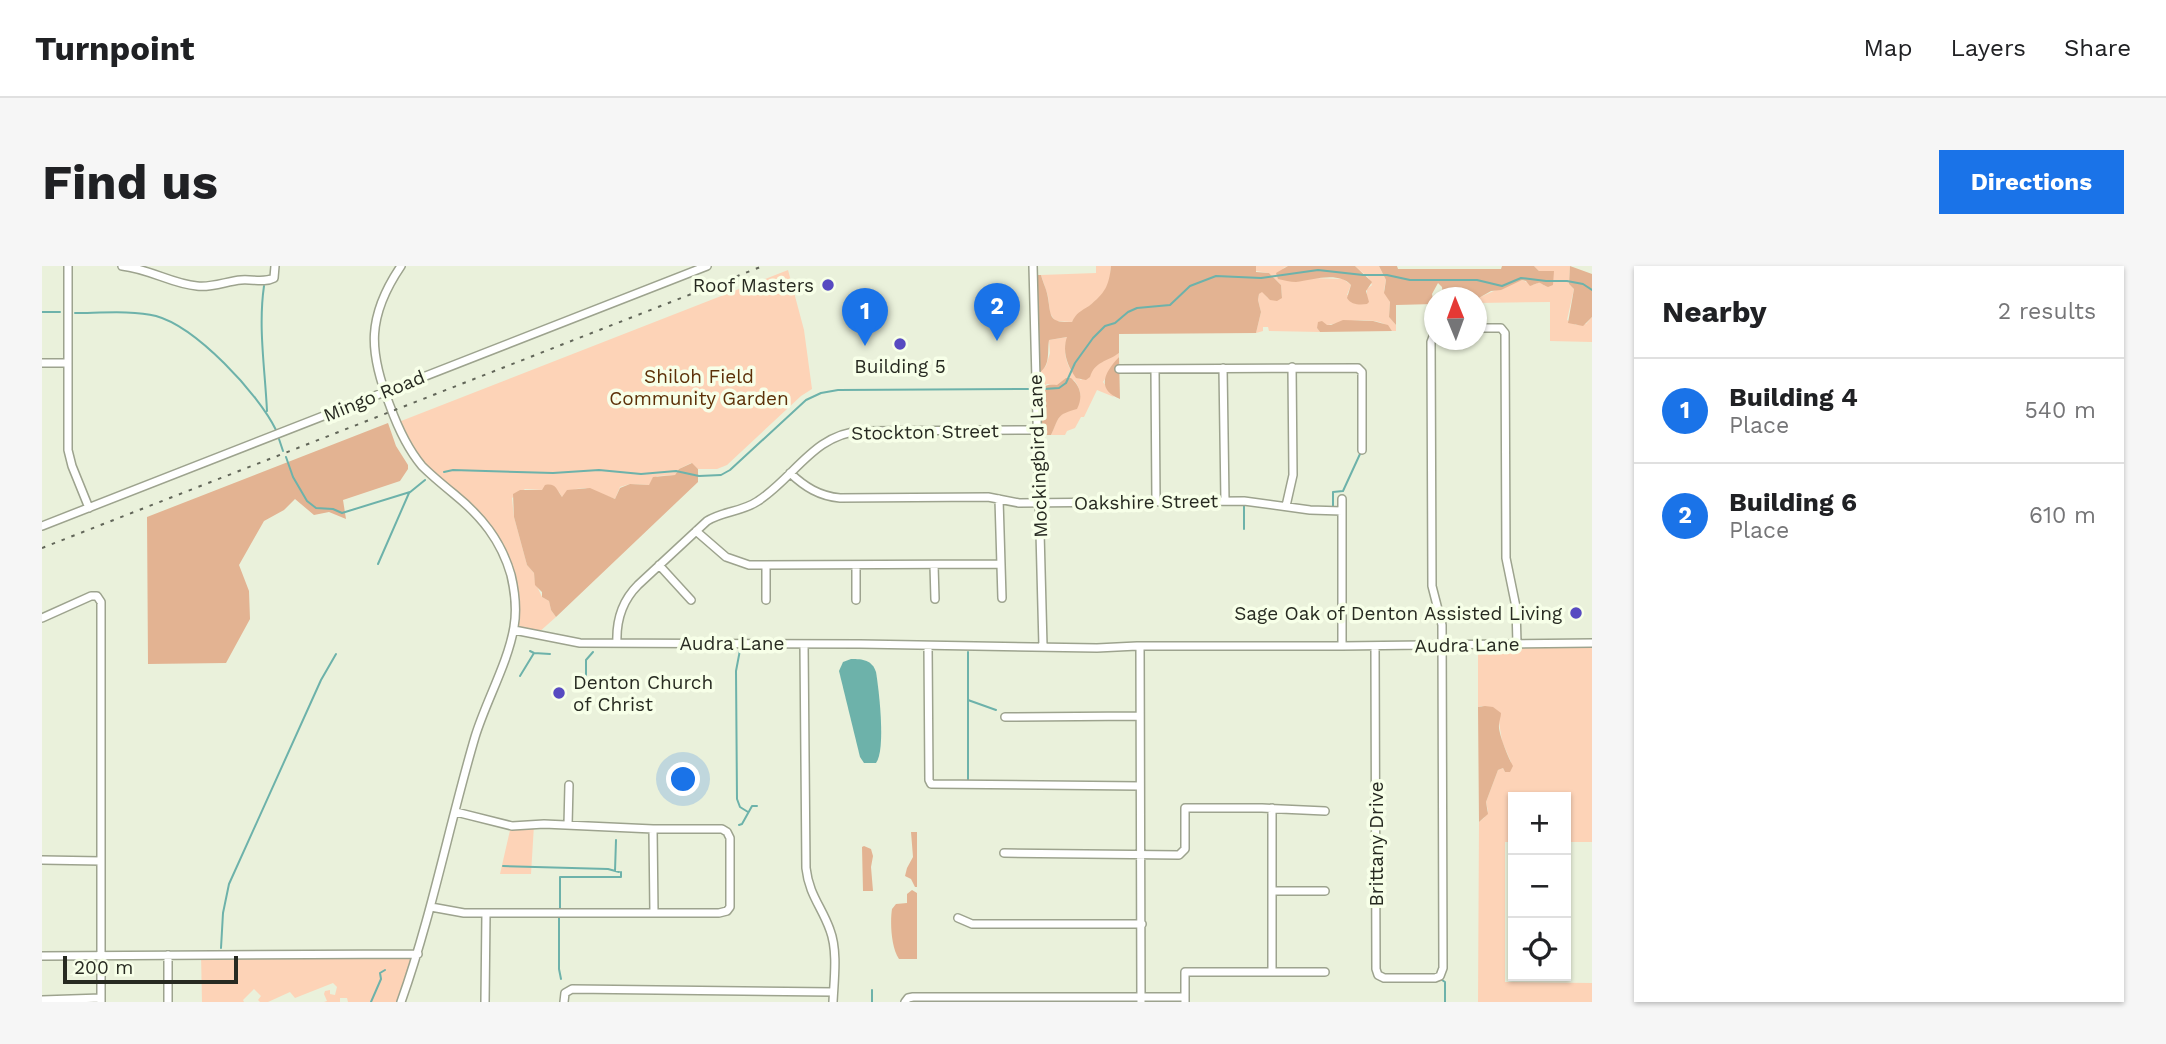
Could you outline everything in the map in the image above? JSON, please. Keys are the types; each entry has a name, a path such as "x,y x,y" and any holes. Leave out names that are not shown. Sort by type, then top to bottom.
{"street":[{"path":"68,266 69,456 89,508"},
{"path":"122,266 148,268 183,284 198,286 238,280 268,282 274,278 275,266"},
{"path":"401,266 379,307 375,323 376,366 384,392 400,431 416,458 478,515 500,545 514,586 516,606 514,630 480,723 418,954 401,1002"},
{"name":"Mingo Road","path":"42,526 707,266"},
{"name":"Mockingbird Lane","path":"1033,266 1043,646"},
{"path":"1487,328 1504,330 1506,558 1516,607 1517,644"},
{"path":"1431,350 1432,586 1442,622 1442,645"},
{"path":"42,363 68,363"},
{"path":"1286,506 1293,475 1292,367"},
{"path":"1223,368 1225,501"},
{"path":"1119,369 1360,368 1362,450"},
{"path":"1155,369 1156,501"},
{"name":"Stockton Street","path":"617,643 619,618 627,598 659,565 715,516 754,504 820,445 835,436 849,432 1036,430"},
{"name":"Oakshire Street","path":"790,473 808,488 834,498 982,497 1016,503 1225,501 1342,511"},
{"path":"999,499 1002,598"},
{"path":"1342,499 1342,646"},
{"path":"696,531 730,560 749,565 1001,564"},
{"path":"659,565 691,600"},
{"path":"856,565 856,600"},
{"path":"934,565 934,599"},
{"path":"766,566 766,600"},
{"path":"42,618 90,596 97,596 101,602 101,1000 42,1000"},
{"name":"Audra Lane","path":"514,630 538,633 574,643 1097,648 1592,643"},
{"path":"804,644 806,868 812,894 832,935 833,1002"},
{"name":"Brittany Drive","path":"1376,646 1376,972 1384,978 1433,978 1441,974 1442,645"},
{"path":"928,646 931,784 1140,786"},
{"path":"1140,646 1141,1000"},
{"path":"1005,717 1139,716"},
{"path":"568,825 569,785"},
{"path":"1004,853 1176,855 1183,853 1185,847 1185,808 1325,811"},
{"path":"1272,808 1272,971"},
{"path":"431,907 454,912 486,913 719,913 727,911 730,904 730,838 727,831 719,828 511,826 456,812"},
{"path":"653,829 654,913"},
{"path":"42,860 101,861"},
{"path":"1272,891 1325,891"},
{"path":"485,1002 486,913"},
{"path":"958,918 972,924 1142,924"},
{"path":"42,956 418,954"},
{"path":"168,1002 169,955"},
{"path":"905,1001 910,997 975,1000 1185,999 1185,972 1325,972"},
{"path":"564,1002 565,993 572,989 833,992"}],"green space":[{"path":"1096,266 1111,266 1105,291 1072,322 1055,321 1050,313 1041,275 1096,273"},
{"path":"1256,266 1289,266 1283,268 1298,281 1311,278 1343,279 1351,285 1347,295 1367,294 1367,289 1372,285 1368,277 1355,266 1379,266 1386,280 1384,290 1390,302 1389,317 1396,325 1396,331 1368,320 1317,328 1320,332 1269,331 1268,327 1263,327 1263,331 1256,333 1261,312 1259,294 1262,291 1268,298 1282,298 1281,285 1269,273 1256,271"},
{"path":"1534,266 1570,266 1569,284 1574,289 1567,320 1576,325 1586,324 1592,317 1592,342 1550,341 1550,302 1487,303 1487,294 1522,280 1533,285 1540,282 1545,286 1552,271 1539,271"},
{"name":"Shiloh Field Community Garden","path":"788,270 804,330 812,389 801,396 727,465 717,469 698,469 691,463 679,469 675,475 657,476 649,485 630,484 620,487 615,499 585,488 576,489 562,497 559,492 545,488 525,489 512,498 514,517 527,565 534,573 542,597 549,601 556,617 538,633 514,630 514,587 488,527 429,473 396,423"},
{"path":"1068,337 1065,348 1067,361 1072,372 1081,380 1096,365 1119,353 1103,382 1114,397 1097,390 1084,417 1081,417 1075,428 1067,431 1065,435 1051,435 1061,415 1073,410 1078,403 1079,388 1074,380 1057,386 1047,384 1035,394 1039,373 1046,366 1050,353 1049,340"},
{"path":"1592,643 1592,842 1571,842 1571,792 1508,792 1508,842 1505,842 1505,982 1592,983 1592,1002 1478,1002 1479,822 1488,811 1486,802 1498,770 1503,768 1505,772 1511,762 1502,741 1499,722 1482,706 1478,707 1478,645"},
{"path":"534,825 531,874 500,874 511,826"},
{"path":"201,954 418,954 401,1002 348,1002 347,998 340,998 340,1002 324,1002 327,1001 325,991 330,990 330,994 335,995 337,987 333,983 295,998 290,992 268,1002 260,1002 258,1000 261,996 254,989 244,1002 202,1002"}],"shaded area":[{"path":"1111,266 1256,266 1256,272 1269,273 1281,285 1282,298 1277,301 1270,300 1262,292 1259,294 1261,312 1256,333 1119,334 1119,353 1098,365 1086,380 1076,378 1070,368 1065,353 1067,337 1049,340 1047,362 1039,373 1033,275 1041,275 1052,318 1072,322 1077,314 1102,293 1109,279"},
{"path":"1288,266 1355,266 1372,282 1366,291 1369,302 1351,302 1347,298 1351,285 1340,278 1296,282 1278,279 1276,273"},
{"path":"1379,266 1397,266 1398,269 1501,269 1502,266 1534,266 1539,271 1554,271 1553,285 1548,287 1540,283 1530,286 1522,280 1487,293 1487,287 1442,287 1438,283 1436,287 1424,287 1424,304 1396,305 1396,325 1389,317 1390,302 1384,293 1386,280"},
{"path":"1570,266 1592,274 1592,317 1583,326 1568,323 1574,289 1569,284"},
{"path":"1343,320 1373,321 1388,325 1392,331 1320,332 1317,328 1318,322 1331,325"},
{"path":"1119,357 1120,399 1112,395 1105,386 1106,375"},
{"path":"1066,378 1071,378 1079,389 1077,409 1060,417 1051,435 1036,435 1035,394 1045,386 1057,385"},
{"path":"388,423 396,446 408,465 400,481 343,500 346,519 329,512 314,515 295,499 284,510 264,521 239,565 249,591 250,619 226,663 148,664 147,517"},
{"path":"692,463 698,469 698,482 556,617 549,601 542,597 542,592 535,585 534,573 527,565 514,517 513,494 520,490 542,490 545,485 551,485 562,497 567,490 590,488 615,499 620,488 630,484 649,485 653,477 675,475 679,469"},
{"path":"1478,707 1493,707 1501,713 1500,734 1513,766 1510,772 1505,772 1503,768 1498,770 1486,802 1488,814 1479,822"},
{"path":"911,832 917,832 917,887 905,876 913,857"},
{"path":"864,846 871,849 873,856 873,891 863,891"},
{"path":"912,890 917,893 917,959 899,959 892,934 892,909 896,904 907,903 907,894"}],"water":[{"path":"851,659 866,661 876,672 881,746 876,763 864,763 860,757 839,671 843,662"}],"waterway":[{"path":"1044,389 1059,388 1066,383 1075,363 1105,326 1115,323 1137,308 1170,305 1190,286 1216,276 1261,278 1318,270 1387,275 1410,280 1477,280 1502,286 1521,278 1567,281 1583,284 1592,290"},
{"path":"264,286 262,332 267,411"},
{"path":"42,312 60,312"},
{"path":"75,313 137,313 156,316 172,323 189,333 224,363 255,398 276,430"},
{"path":"444,472 553,473 599,470 641,474 676,471 699,476 721,475 730,470 806,400 821,393 838,390 1028,389"},
{"path":"279,439 283,451"},
{"path":"1333,509 1333,492 1343,491 1360,454"},
{"path":"286,457 293,477 307,501 316,508 333,509 342,513 410,492"},
{"path":"378,564 409,493 425,480"},
{"path":"1244,505 1244,529"},
{"path":"740,650 736,671 737,799 740,807 748,812"},
{"path":"530,651 550,654"},
{"path":"586,680 586,660 593,652"},
{"path":"968,652 968,780"},
{"path":"520,676 534,653"},
{"path":"221,948 223,913 229,884 321,680 336,654"},
{"path":"968,700 996,710"},
{"path":"739,825 752,806 757,806"},
{"path":"615,871 616,840"},
{"path":"503,866 608,869 619,872"},
{"path":"560,909 560,877 621,877 621,872"},
{"path":"559,914 561,979"},
{"path":"371,1002 381,979 380,973 385,970"},
{"path":"1442,980 1445,982 1445,1002"},
{"path":"872,990 872,1002"}],"railway":[{"path":"42,548 763,266"}],"place":[{"name":"Roof Masters","path":"828,285"},
{"name":"Building 6","path":"997,341"},
{"name":"Building 5","path":"900,344"},
{"name":"Building 4","path":"865,346"},
{"name":"Sage Oak of Denton Assisted Living","path":"1576,613"},
{"name":"Denton Church of Christ","path":"559,693"}]}
